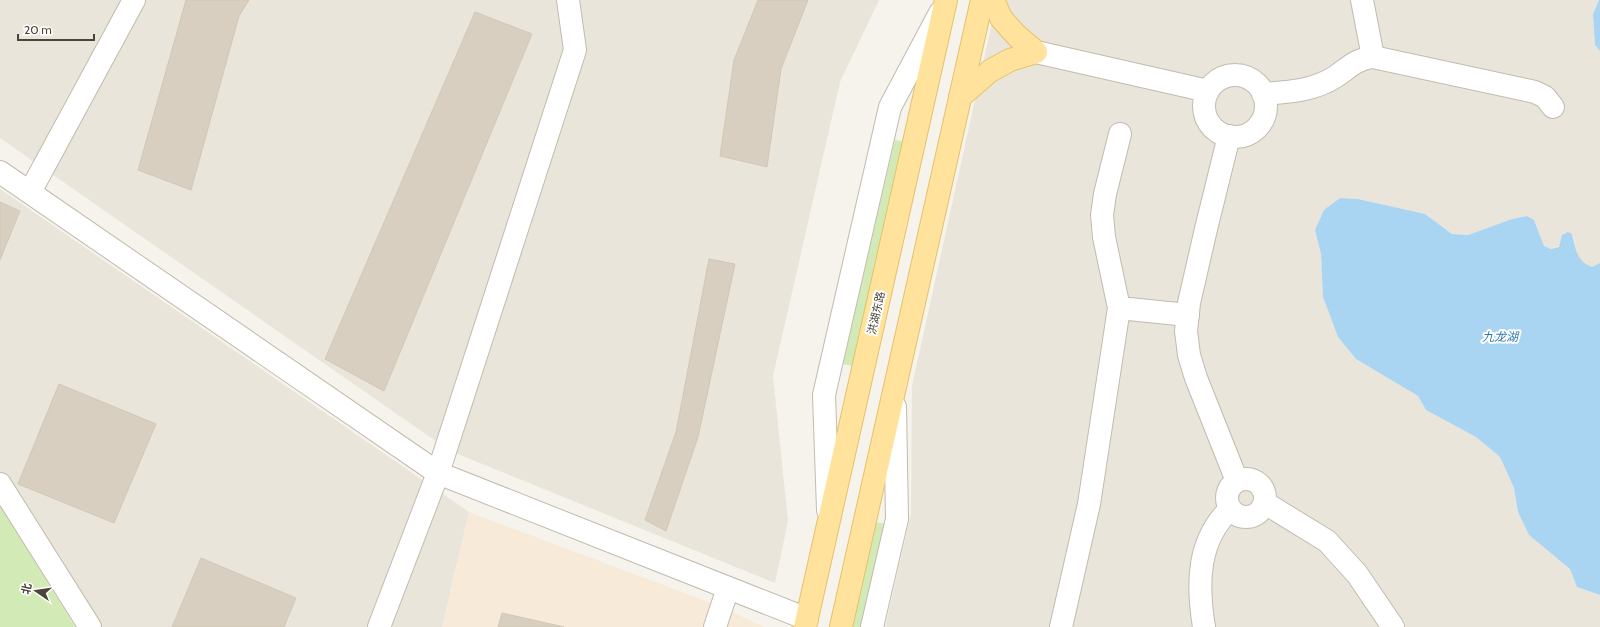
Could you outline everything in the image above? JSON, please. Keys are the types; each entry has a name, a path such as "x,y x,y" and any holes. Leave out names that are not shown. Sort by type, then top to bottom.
{"main road":[{"path":"842,627 982,0"},
{"path":"993,0 1001,18 1016,35 1036,52"},
{"name":"洪湖东路","path":"806,623 946,1"},
{"path":"960,97 990,71 1010,60 1036,52"}],"street":[{"path":"30,192 134,0"},
{"path":"382,619 438,473 575,50 568,0"},
{"path":"1362,0 1373,57"},
{"path":"828,525 825,387 890,107 946,1"},
{"path":"1036,52 1208,91"},
{"path":"1263,94 1308,89 1335,77 1361,59 1373,57 1535,92 1545,97 1553,107"},
{"path":"1240,75 1257,85 1263,94 1266,103 1265,114 1261,123 1245,136 1229,136 1216,131 1205,114 1204,104 1208,91 1220,79 1240,75"},
{"path":"1061,627 1089,504 1119,308 1104,237 1102,215 1105,194 1120,134"},
{"path":"1229,136 1189,303 1186,331 1189,355 1196,378 1237,481"},
{"path":"0,172 438,473 728,588 806,623"},
{"path":"1119,308 1188,315"},
{"path":"872,627 897,519 894,390"},
{"path":"1243,478 1256,480 1264,490 1265,503 1258,513 1246,517 1235,513 1230,508 1227,496 1228,490 1237,481 1243,478"},
{"path":"0,484 90,627"},
{"path":"1265,503 1327,541 1357,574 1393,627"},
{"path":"1204,627 1200,597 1203,557 1210,535 1220,518 1230,508"},
{"path":"715,627 728,588"}],"shaded area":[{"path":"0,0 879,0 840,82 773,376 788,521 775,583 450,451 0,138"},
{"path":"997,0 1599,0 1593,14 1595,45 1600,51 1600,263 1592,267 1583,264 1577,254 1573,235 1562,235 1559,246 1550,249 1544,246 1534,220 1527,216 1512,219 1468,235 1452,234 1425,214 1358,199 1341,198 1315,230 1321,254 1323,297 1338,337 1356,359 1418,396 1426,410 1476,437 1500,457 1514,488 1518,512 1529,535 1570,569 1577,587 1600,595 1600,627 885,627 911,514 912,386"},
{"path":"0,189 469,512 442,627 75,627 0,505"},
{"path":"469,512 722,607 764,627 442,627"}],"green space":[{"path":"895,140 905,142 853,366 843,364"},
{"path":"0,505 75,627 0,627"},
{"path":"876,522 886,524 862,627 852,627"}],"water":[{"path":"1599,0 1600,51 1595,45 1593,14"},
{"name":"九龙湖","path":"1340,198 1358,199 1425,214 1452,234 1468,235 1512,219 1527,216 1534,220 1544,246 1551,249 1559,247 1562,235 1568,232 1572,234 1578,254 1583,261 1592,267 1600,263 1600,595 1577,587 1570,569 1529,535 1518,512 1514,488 1500,457 1476,437 1426,410 1418,396 1356,359 1338,337 1323,297 1321,254 1315,230 1324,210"}],"building":[{"path":"186,0 249,0 239,16 191,190 138,170"},
{"path":"758,0 808,0 781,69 767,167 720,156 734,60"},
{"path":"475,12 532,34 384,391 325,359"},
{"path":"0,202 20,211 0,260"},
{"path":"709,259 735,264 698,437 666,531 645,520 676,432"},
{"path":"59,384 156,424 114,523 18,484"},
{"path":"201,558 296,598 284,627 172,627"},
{"path":"502,613 564,627 498,627"}]}
